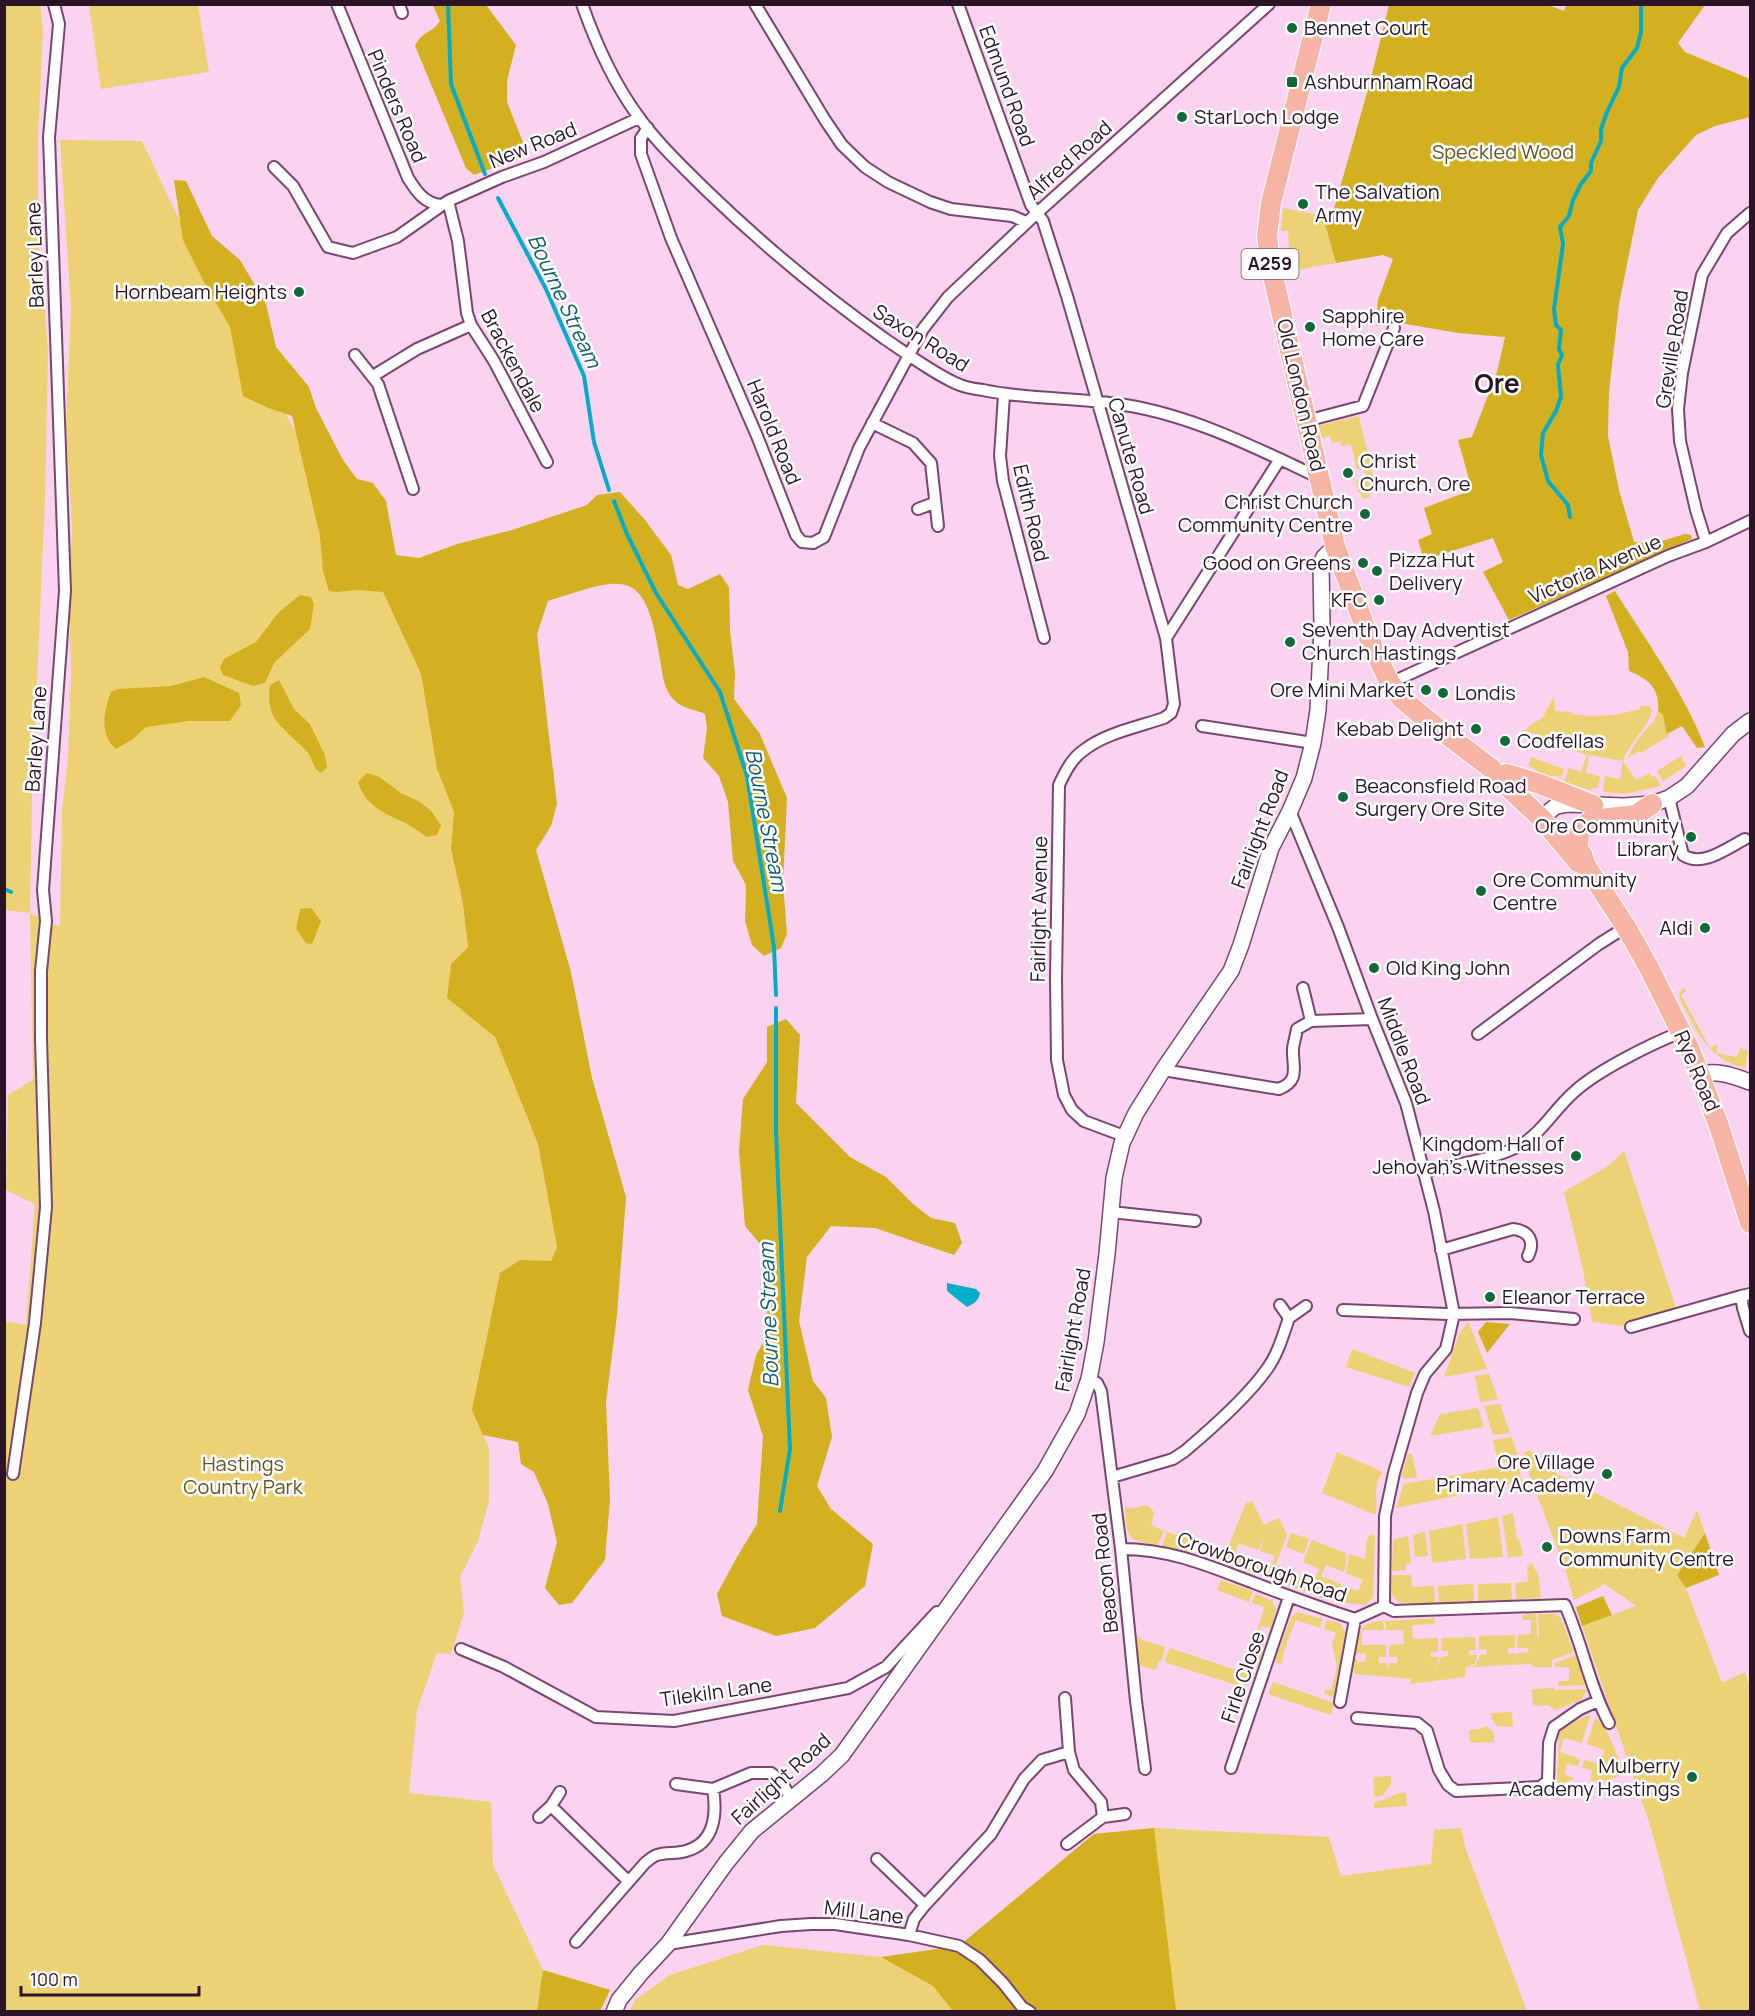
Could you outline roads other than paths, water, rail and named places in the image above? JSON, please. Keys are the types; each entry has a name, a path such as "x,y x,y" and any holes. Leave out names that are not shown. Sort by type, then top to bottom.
{"highway":[{"name":"Old London Road","path":"1321,4 1271,202 1267,236 1270,263 1335,546 1372,646 1390,683 1411,706 1499,771 1544,815 1578,862 1586,866"},
{"path":"1499,771 1593,805"},
{"path":"1578,848 1577,839 1586,822 1636,815 1661,801"},
{"name":"Rye Road","path":"1544,815 1578,848 1584,857 1586,866 1626,927 1659,987 1701,1074 1750,1223"}],"street":[{"name":"Barley Lane","path":"13,1474 35,1323 46,1207 41,1039 41,971 46,921 43,890 65,591 49,137 59,24 54,4"},
{"name":"Pinders Road","path":"337,4 408,178 419,195 430,204 445,203"},
{"path":"582,4 615,82 639,118"},
{"path":"755,4 825,120 842,145 865,167 888,182 930,202 951,209 1012,216 1026,222"},
{"name":"Alfred Road","path":"909,356 923,329 948,297 1026,222 1269,4"},
{"name":"Edmund Road","path":"961,6 1031,205 1037,213"},
{"name":"New Road","path":"274,167 293,186 328,248 353,253 397,237 445,203 502,177 544,162 639,118"},
{"name":"Saxon Road","path":"639,118 693,177 748,230 812,285 909,356 960,386 1004,395 1096,400 1172,416 1202,426 1320,478"},
{"name":"Harold Road","path":"648,128 640,138 641,154 671,238 758,436 796,535 802,543 813,543 824,537 859,448 909,356"},
{"name":"Brackendale","path":"445,203 458,241 467,313 471,325 494,361 547,462"},
{"name":"Canute Road","path":"1037,213 1043,221 1050,242 1166,638 1174,704 1171,713"},
{"name":"Greville Road","path":"1706,542 1680,441 1678,409 1682,373 1702,275 1727,233 1750,213"},
{"path":"373,376 417,349 471,325"},
{"path":"1306,421 1363,406 1394,328"},
{"path":"355,354 378,384 413,489"},
{"name":"Edith Road","path":"1004,395 1000,456 1003,481 1044,638"},
{"path":"872,423 913,443 931,463 938,526"},
{"path":"1166,638 1280,459"},
{"path":"918,509 934,503"},
{"name":"Victoria Avenue","path":"1390,683 1660,559 1706,542 1750,521"},
{"name":"Fairlight Road","path":"614,2012 620,2000 668,1944 752,1831 842,1755 1045,1471 1077,1414 1089,1379 1096,1342 1114,1178 1124,1136 1163,1070 1231,970 1271,848 1304,778 1318,710 1321,640 1320,574 1324,557 1335,546"},
{"name":"Fairlight Avenue","path":"1124,1136 1084,1121 1072,1110 1064,1095 1059,1072 1056,979 1059,785 1069,765 1083,750 1104,738 1164,718 1171,713"},
{"path":"1544,815 1556,806 1568,804 1593,805 1661,801 1687,786 1733,734 1750,721"},
{"path":"1202,726 1313,743"},
{"path":"1661,801 1683,855 1690,860 1715,855 1745,839"},
{"name":"Middle Road","path":"1290,811 1406,1103 1434,1211 1454,1314"},
{"path":"1478,1034 1599,944 1626,927"},
{"path":"1303,988 1311,1021"},
{"path":"1163,1070 1279,1089 1289,1085 1294,1076 1293,1046 1298,1029 1311,1021 1372,1019"},
{"path":"1423,1172 1497,1154 1518,1146 1536,1134 1574,1092 1607,1069 1681,1032"},
{"path":"1701,1074 1712,1071 1750,1082"},
{"path":"1111,1212 1195,1221"},
{"path":"1441,1250 1513,1229 1524,1232 1531,1239 1532,1249 1528,1256"},
{"path":"1630,1327 1746,1295 1743,1308 1750,1331"},
{"path":"1280,1305 1289,1318"},
{"path":"1112,1477 1173,1459 1203,1436 1268,1368 1278,1349 1289,1318 1306,1306"},
{"path":"1343,1310 1454,1314 1510,1313 1574,1319"},
{"path":"1454,1314 1446,1349 1425,1374 1417,1393 1394,1473 1385,1516 1384,1606 1394,1611 1565,1605 1598,1701 1609,1723"},
{"name":"Beacon Road","path":"1089,1379 1097,1383 1101,1391 1145,1769"},
{"name":"Crowborough Road","path":"1121,1549 1167,1552 1355,1618 1384,1606"},
{"name":"Tilekiln Lane","path":"461,1649 504,1667 596,1717 674,1720 848,1688 886,1667 936,1613 956,1596"},
{"name":"Firle Close","path":"1230,1768 1289,1596"},
{"name":"Crowborough Road","path":"1340,1702 1355,1618"},
{"path":"1065,1698 1069,1752 1074,1770 1101,1802 1103,1817"},
{"path":"1357,1718 1417,1723 1427,1731 1439,1770 1448,1785 1456,1791 1540,1787 1548,1781 1549,1743 1554,1727 1580,1709 1598,1701"},
{"path":"909,1935 914,1919 925,1905 991,1834 1024,1779 1042,1760 1069,1752"},
{"path":"676,1784 713,1789 751,1773 771,1773 780,1780 791,1798"},
{"path":"576,1942 645,1863 657,1855 687,1851 703,1842 714,1826 716,1808 713,1789"},
{"path":"539,1817 551,1806 560,1792"},
{"path":"551,1806 628,1881"},
{"path":"1067,1844 1103,1817 1125,1814"},
{"path":"877,1859 925,1905"},
{"name":"Mill Lane","path":"668,1944 781,1926 811,1924 835,1924 909,1935 959,1946 980,1960 1003,1983 1022,2007 1030,2012"}],"water":[{"path":"947,1283 976,1289 980,1293 979,1298 967,1307 947,1291"}],"waterway":[{"name":"Bourne Stream","path":"448,4 451,84 485,174"},
{"path":"1570,517 1568,505 1548,481 1541,455 1543,433 1561,397 1558,365 1562,355 1559,349 1561,330 1556,325 1554,309 1563,244 1560,227 1569,216 1573,200 1591,171 1591,163 1601,141 1601,129 1619,87 1622,68 1637,48 1641,32 1641,4"},
{"name":"Bourne Stream","path":"498,198 546,289 584,376 594,442 609,490"},
{"name":"Bourne Stream","path":"614,501 627,534 656,593 720,692 747,776 774,947 776,995"},
{"path":"4,889 11,892"},
{"name":"Bourne Stream","path":"776,1008 776,1132 790,1449 780,1511"}],"place":[{"name":"Bennet Court","path":"1292,28"},
{"name":"Ashburnham Road","path":"1292,82"},
{"name":"StarLoch Lodge","path":"1182,117"},
{"name":"The Salvation Army","path":"1303,204"},
{"name":"Hornbeam Heights","path":"299,292"},
{"name":"Sapphire Home Care","path":"1310,327"},
{"name":"Christ Church, Ore","path":"1348,473"},
{"name":"Christ Church Community Centre","path":"1365,514"},
{"name":"Good on Greens","path":"1363,563"},
{"name":"Pizza Hut Delivery","path":"1377,571"},
{"name":"KFC","path":"1379,600"},
{"name":"Seventh Day Adventist Church Hastings","path":"1290,642"},
{"name":"Ore Mini Market","path":"1426,690"},
{"name":"Londis","path":"1443,693"},
{"name":"Kebab Delight","path":"1476,729"},
{"name":"Codfellas","path":"1505,741"},
{"name":"Beaconsfield Road Surgery Ore Site","path":"1343,797"},
{"name":"Ore Community Library","path":"1691,837"},
{"name":"Ore Community Centre","path":"1481,891"},
{"name":"Aldi","path":"1705,928"},
{"name":"Old King John","path":"1374,968"},
{"name":"Kingdom Hall of Jehovah's Witnesses","path":"1576,1156"},
{"name":"Eleanor Terrace","path":"1490,1297"},
{"name":"Ore Village Primary Academy","path":"1607,1474"},
{"name":"Downs Farm Community Centre","path":"1547,1547"},
{"name":"Mulberry Academy Hastings","path":"1692,1777"}],"district":[{"name":"Ore","path":"1497,384"}],"park label":[{"name":"Speckled Wood","path":"1503,152"},
{"name":"Hastings Country Park","path":"243,1476"}]}
